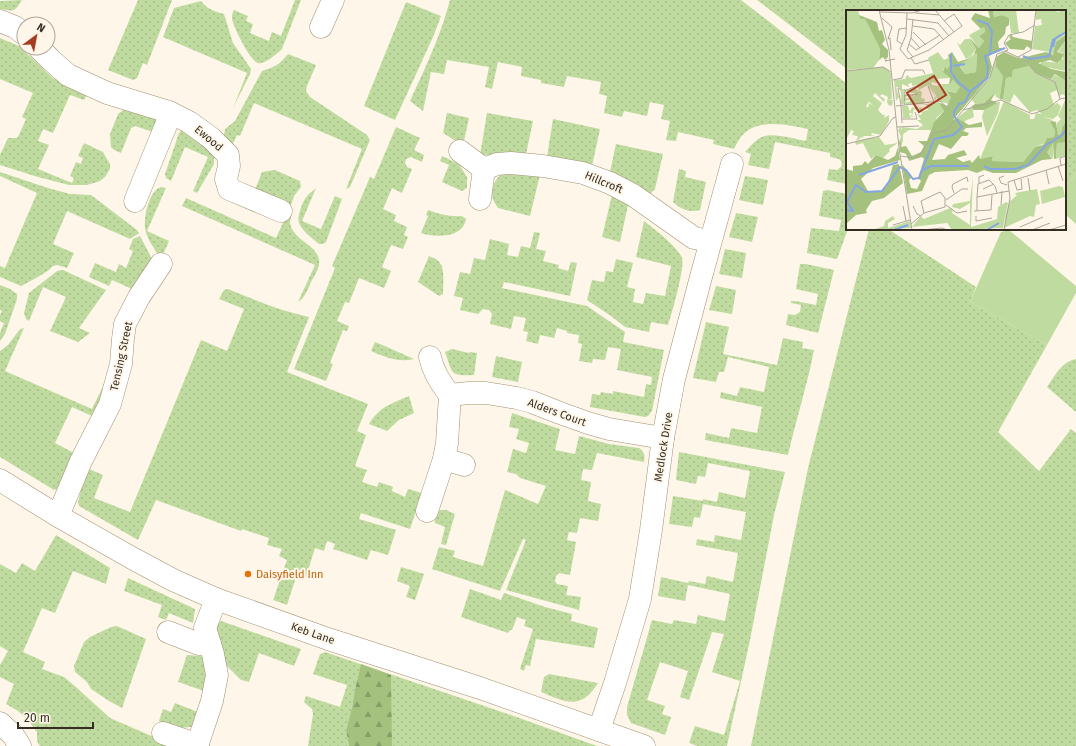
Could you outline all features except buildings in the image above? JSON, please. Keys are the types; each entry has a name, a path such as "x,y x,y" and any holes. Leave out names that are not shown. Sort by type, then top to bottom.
{"street":[{"path":"321,27 333,0"},
{"path":"0,21 16,28"},
{"name":"Ewood","path":"47,56 68,75 87,85 107,93 171,113 189,122 211,138 228,155 229,166 226,179 229,189 281,211"},
{"path":"135,201 171,113"},
{"path":"460,150 484,170 480,199"},
{"name":"Hillcroft","path":"484,170 497,164 511,163 543,166 583,173 610,183 633,195 694,238 710,242"},
{"name":"Medlock Drive","path":"598,730 615,683 640,599 663,438 674,379 732,164"},
{"name":"Tensing Street","path":"58,516 81,461 110,404 121,364 125,324 139,297 161,264"},
{"path":"427,511 444,459 447,443 450,395 437,377 430,357"},
{"name":"Alders Court","path":"450,395 486,393 517,398 532,402 560,414 609,429 663,438"},
{"path":"444,459 464,465"},
{"name":"Keb Lane","path":"0,480 58,516 132,558 173,580 216,598 328,639 480,688 644,746"},
{"path":"163,733 198,745 212,701 217,675 205,628 216,598"},
{"path":"168,632 199,644 210,644"},
{"path":"0,723 14,735 20,746"}],"green space":[{"path":"22,0 13,10 0,9 0,1"},
{"path":"138,0 172,0 147,65 143,63 137,78 133,80 108,70"},
{"path":"295,0 301,0 282,49 267,61 258,63 251,57 243,44 232,19 232,13 234,10 248,16 246,21 253,24 250,33 269,41 272,32 281,36"},
{"path":"450,0 741,0 846,83 846,184 827,180 829,169 837,170 841,167 842,162 839,159 830,157 830,153 775,142 769,169 748,165 751,154 745,152 759,138 772,135 806,141 808,129 777,124 761,125 747,131 739,139 734,149 713,144 714,140 678,132 676,141 666,140 670,121 661,119 664,105 650,102 647,116 624,111 622,117 604,113 607,96 599,94 601,82 567,76 564,87 541,83 541,80 521,76 522,67 498,62 492,89 485,87 489,67 447,60 444,74 431,72 423,111 410,101 427,64"},
{"path":"757,0 1076,0 1076,173 1066,187 1066,10 846,10 846,68"},
{"path":"201,1 214,11 224,14 233,43 251,69 233,108 247,73 163,37 174,8"},
{"path":"406,2 441,16 395,120 364,106"},
{"path":"0,38 16,45 16,56 30,56 54,79 57,77 88,93 84,100 70,95 53,133 43,129 38,141 49,145 38,169 72,183 74,178 70,176 76,162 81,164 83,158 78,156 84,143 103,152 110,164 110,169 105,177 100,181 87,185 69,185 0,165 0,155 8,138 18,137 26,119 22,117 33,93 0,79"},
{"path":"288,54 316,65 306,91 310,97 367,135 370,140 350,187 346,189 362,149 254,103 240,136 237,135 231,148 225,140 225,129 235,121 262,71 276,65"},
{"path":"126,108 158,117 156,133 135,126 131,128 121,153 111,147 110,134 118,114"},
{"path":"447,113 469,118 464,141 456,141 443,133"},
{"path":"487,113 533,121 526,154 480,155"},
{"path":"553,119 600,129 592,166 547,157"},
{"path":"396,127 420,138 414,150 424,155 422,162 411,157 406,159 405,163 407,167 412,169 402,193 392,188 383,209 396,215 394,221 407,227 404,235 408,237 403,249 391,245 382,267 391,271 384,288 359,278 349,303 345,302 337,321 349,326 347,331 343,330 330,363 333,364 326,381 294,369 335,268 332,266 370,177 374,179"},
{"path":"183,129 214,147 214,164 197,193 193,191 208,157 185,147 171,181 166,178 165,174 179,133"},
{"path":"616,144 663,154 655,189 650,194 633,183 610,172"},
{"path":"442,156 459,164 467,177 467,188 462,191 442,182 449,165 440,161"},
{"path":"679,169 686,171 685,177 706,182 700,210 685,210 673,202"},
{"path":"275,170 300,181 301,187 294,196 291,205 255,190 262,172"},
{"path":"0,172 70,194 91,195 139,233 130,239 67,211 53,244 74,253 67,268 57,265 53,266 38,277 21,286 0,277 0,266 5,268 37,193 0,176"},
{"path":"503,173 540,175 530,216 498,208 496,205 493,200 492,191 496,181"},
{"path":"1076,173 1076,224 1066,215 1066,187"},
{"path":"745,176 768,180 763,205 739,200"},
{"path":"161,187 166,188 147,231 169,241 162,257 158,255 151,244 145,227 146,214 150,200 157,189"},
{"path":"316,188 302,221 321,229 335,196 342,199 326,242 323,244 319,244 308,235 299,223 300,212 303,204 307,196"},
{"path":"827,190 846,194 846,230 848,230 837,259 807,253 811,228 839,231 841,220 819,216 823,191"},
{"path":"612,195 628,205 620,242 602,237"},
{"path":"186,198 276,238 288,212 291,214 290,223 292,229 296,235 312,248 319,258 318,269 303,298 298,302 315,265 182,206"},
{"path":"428,210 445,215 462,216 466,219 460,230 454,233 441,236 427,235 421,233 428,216 426,215"},
{"path":"736,213 758,217 752,242 729,237"},
{"path":"644,221 665,238 676,249 682,258 682,271 678,291 668,325 651,322 649,332 625,327 587,300 592,280 604,282 606,271 613,272 616,259 633,263 627,287 635,289 633,302 643,304 646,293 665,296 671,266 636,257"},
{"path":"869,230 890,230 976,287 970,302 1047,345 998,432 1039,471 1071,429 1076,433 1076,746 751,746 808,468"},
{"path":"1009,230 1076,286 1076,293 1047,345 970,302 1001,232"},
{"path":"534,232 540,233 536,249 546,251 543,261 559,265 558,268 568,271 571,262 577,263 570,296 504,282 502,288 587,306 625,332 623,342 664,350 652,411 648,416 645,417 590,407 592,394 600,395 601,392 613,394 613,391 644,397 646,384 651,385 652,377 617,370 621,349 608,347 605,360 593,359 592,363 579,361 582,344 578,343 579,335 567,333 567,331 557,328 554,338 540,335 538,344 526,341 528,332 523,331 526,318 514,316 511,329 490,324 492,314 489,310 483,309 478,314 460,310 463,298 454,296 460,272 470,274 474,258 485,260 490,239 509,244 507,255 518,257 521,246 530,248"},
{"path":"140,236 152,259 132,289 112,280 109,286 89,277 95,263 116,272 119,264 126,268 133,251 129,249 133,239"},
{"path":"725,249 746,253 742,278 719,274"},
{"path":"429,256 438,260 443,269 443,294 439,296 418,282"},
{"path":"800,264 834,270 818,333 786,325 788,314 795,315 800,312 801,305 791,303 791,301 816,305 818,294 796,289"},
{"path":"63,270 106,290 79,328 90,333 78,342 50,331 66,297 43,287 29,321 26,319 24,313 29,293 57,271"},
{"path":"0,285 17,294 17,299 5,334 0,341 0,333 4,323 0,321 2,311 0,310"},
{"path":"716,286 736,290 732,314 709,310"},
{"path":"228,289 278,308 309,317 287,372 368,404 357,431 366,435 355,466 367,470 362,482 377,487 379,482 393,487 392,491 405,497 408,489 422,493 410,529 361,513 359,519 396,530 388,555 371,550 367,560 333,549 335,544 327,541 324,551 315,548 306,577 297,574 287,605 273,600 287,560 279,556 282,549 267,545 269,538 242,529 241,531 156,500 138,540 79,506 78,502 87,468 103,475 94,498 130,512 201,340 227,351 244,309 219,299 224,290"},
{"path":"706,322 729,327 723,354 777,365 783,338 803,342 802,348 814,350 788,455 705,440 706,433 729,438 731,428 757,433 762,407 720,398 721,392 737,396 740,387 764,392 769,367 728,357 724,372 719,372 716,382 693,378"},
{"path":"24,328 5,371 92,409 108,376 111,377 92,416 72,407 55,443 74,453 61,488 54,490 0,457 0,351 8,345 20,329"},
{"path":"375,342 414,359 397,360 371,351"},
{"path":"452,349 469,353 477,353 474,375 460,375 453,372 445,352"},
{"path":"496,356 522,362 518,382 492,377"},
{"path":"1076,359 1076,412 1047,387 1062,366"},
{"path":"409,396 414,413 399,420 387,431 369,424 382,409"},
{"path":"512,413 560,429 555,450 575,454 579,436 609,444 639,448 644,454 644,462 597,453 592,470 583,469 581,480 591,482 588,501 601,504 598,521 580,518 577,533 569,532 567,540 576,542 570,575 559,573 556,576 555,581 557,584 568,586 566,595 581,597 579,610 506,590 526,540 523,539 500,591 432,569 439,547 455,551 453,557 483,566 505,490 538,504 546,486 520,478 516,474 507,472 513,449 526,453 529,443 516,439 519,429 509,427"},
{"path":"679,452 785,472 774,515 750,640 727,746 697,746 689,743 695,726 724,735 740,681 712,672 724,634 712,632 689,700 680,697 688,671 660,662 647,700 665,706 662,714 671,717 665,735 631,723 627,715 627,707 652,620 672,624 674,620 696,624 698,615 725,621 730,594 688,585 685,601 658,596 661,577 688,583 689,581 705,584 707,576 733,582 738,553 696,545 697,539 714,542 715,535 741,540 746,512 703,504 700,518 694,517 692,527 669,524 673,496 717,502 719,492 745,498 750,471 708,463 705,477 698,476 696,484 676,480"},
{"path":"440,510 446,510 455,514 446,545 441,544 445,527 435,523 435,516"},
{"path":"56,535 110,568 106,584 73,571 55,613 42,608 23,652 45,662 42,669 64,677 110,718 170,744 169,746 40,746 37,741 37,732 28,720 18,711 6,704 14,684 0,677 0,665 8,651 0,646 0,564 16,573 22,563 35,571"},
{"path":"401,567 424,574 415,600 406,597 410,586 397,581"},
{"path":"128,578 195,609 193,623 169,613 166,620 158,617 162,605 124,591"},
{"path":"470,589 501,600 504,593 545,607 572,614 571,621 598,628 594,648 536,639 530,666 526,665 524,671 520,669 533,629 524,626 526,620 517,617 512,630 508,633 461,617"},
{"path":"221,621 301,649 294,666 259,653 249,682 241,680 226,665 216,629 218,623"},
{"path":"117,626 146,639 122,708 91,689 87,682 75,672 74,666 84,642 90,637 111,627"},
{"path":"325,652 511,715 597,746 368,746 361,665 346,730 349,746 308,746 313,714 312,709 304,702 306,696 340,707 347,685 313,674 320,654"},
{"path":"187,655 201,656 206,665 207,692 178,682"},
{"path":"361,664 391,675 392,746 349,746 346,730"},
{"path":"549,674 598,683 592,692 585,698 579,701 565,701 541,692 544,677"},
{"path":"175,703 200,713 194,726 181,727 159,721 163,709 171,712"}],"place":[{"name":"Daisyfield Inn","path":"248,574"}]}
